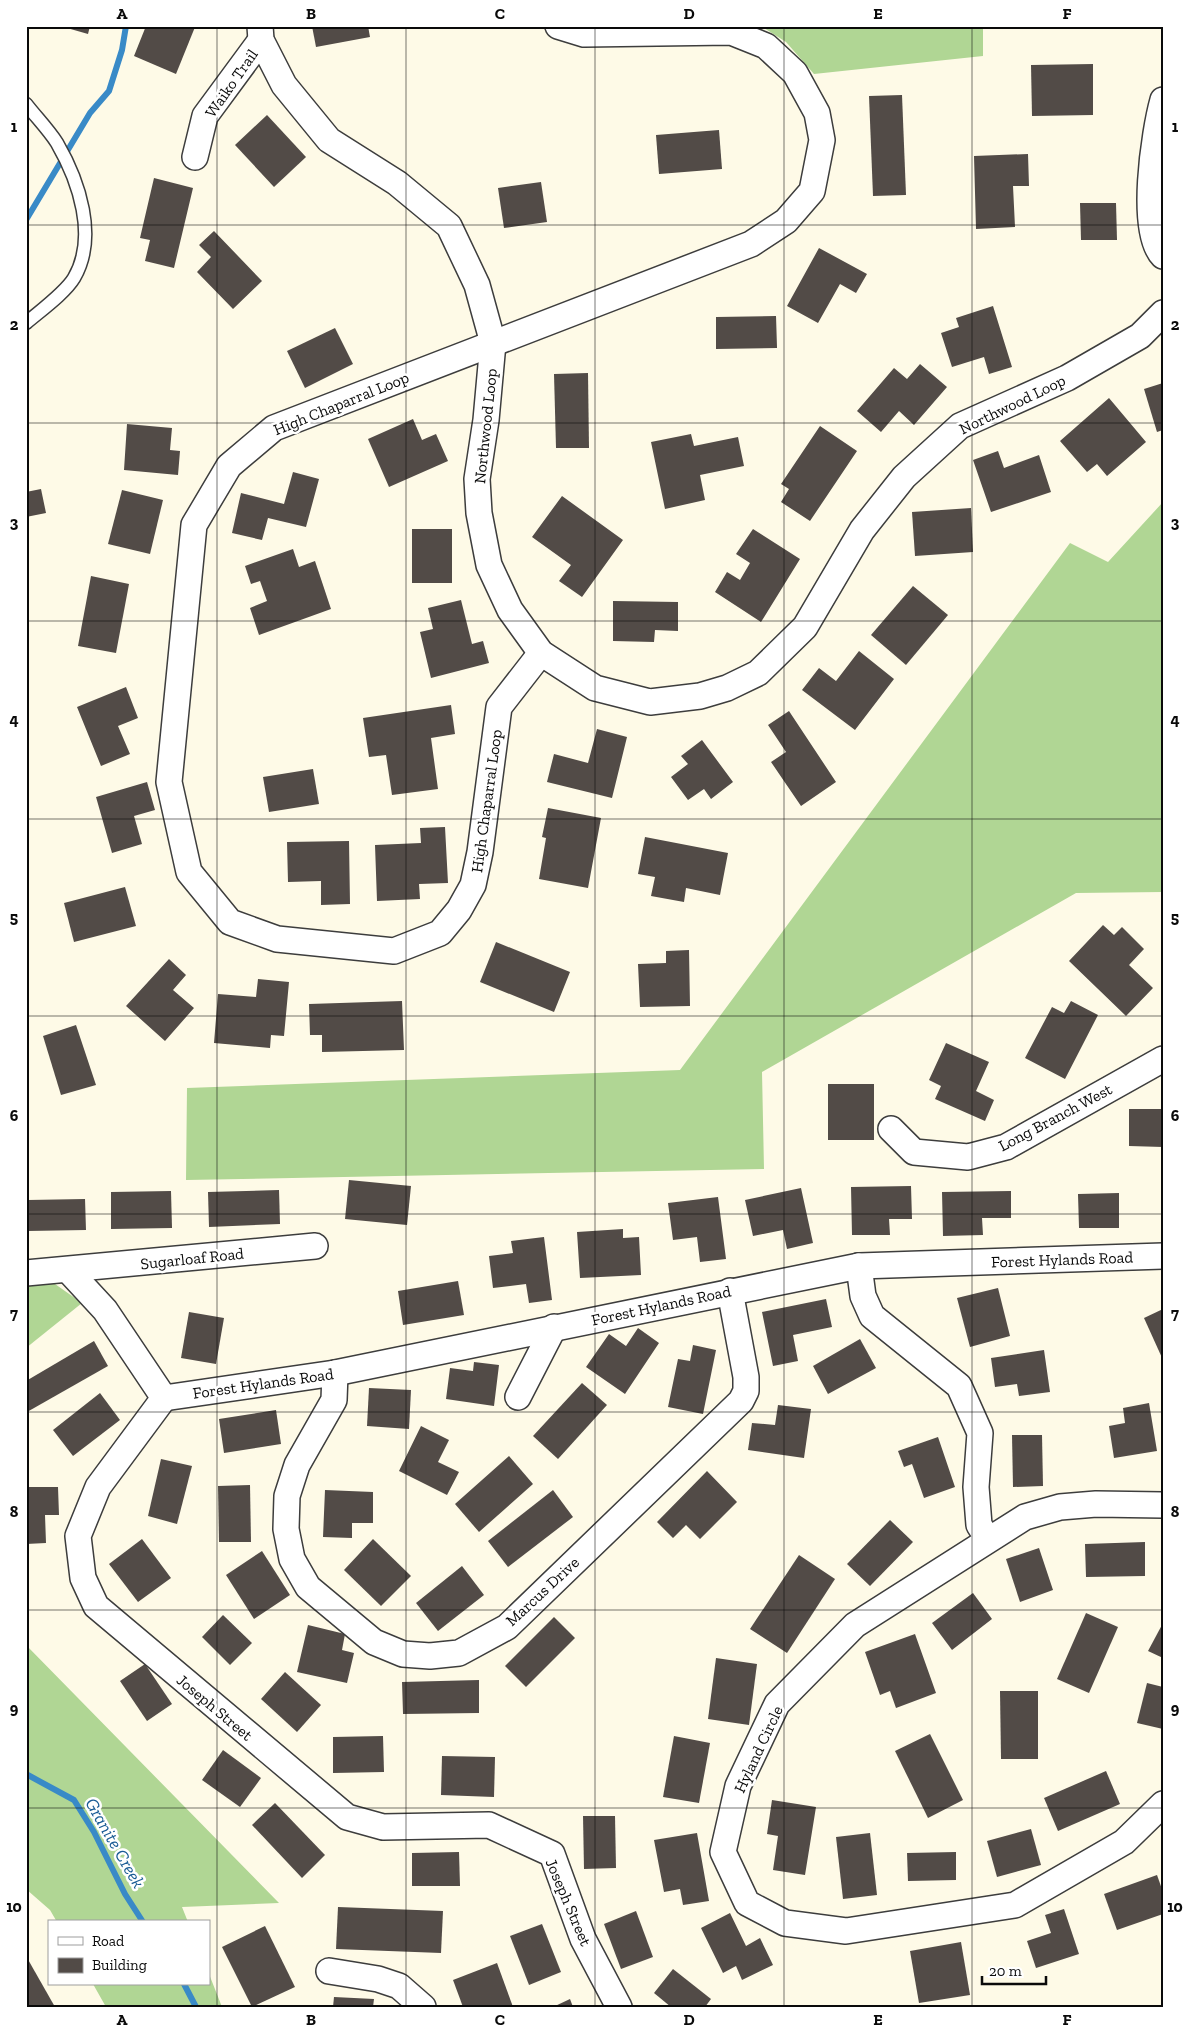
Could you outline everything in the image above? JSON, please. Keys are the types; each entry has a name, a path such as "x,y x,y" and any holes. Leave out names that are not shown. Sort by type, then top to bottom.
{"street":[{"name":"High Chaparral Loop","path":"541,654 499,707 480,852 473,885 459,910 440,933 394,951 278,939 230,922 189,872 169,782 194,525 229,466 274,428 751,244 786,221 812,191 822,140 817,113 795,73 766,46 731,32 584,34 558,26"},
{"name":"Northwood Loop","path":"261,33 284,85 329,140 397,183 448,226 477,285 493,343 486,420 477,479 479,513 489,565 510,610 541,654 596,688 650,702 700,696 727,688 758,673 805,627 862,530 904,476 960,426 1067,378 1140,336 1163,313"},
{"name":"Waiko Trail","path":"195,157 205,116 261,33"},
{"path":"1163,100 1153,161 1149,222 1156,249 1163,256"},
{"name":"Long Branch West","path":"891,1129 914,1152 968,1157 1006,1147 1163,1059"},
{"name":"Sugarloaf Road","path":"68,1270 315,1246"},
{"name":"Forest Hylands Road","path":"164,1398 335,1373 859,1266 1163,1256"},
{"path":"859,1266 863,1296 872,1316 959,1386 980,1433 976,1488 979,1525 988,1539"},
{"path":"26,1274 68,1270 105,1310 164,1398"},
{"name":"Marcus Drive","path":"335,1373 334,1400 297,1465 287,1496 286,1529 292,1559 308,1588 374,1642 403,1654 430,1656 459,1653 506,1627 741,1401 746,1391 746,1377 730,1291"},
{"path":"518,1398 554,1327"},
{"name":"Joseph Street","path":"164,1398 98,1487 78,1536 83,1578 96,1606 346,1817 384,1827 489,1825 552,1854 583,1939 619,2007"},
{"name":"Hyland Circle","path":"1163,1505 1096,1504 1060,1507 1025,1517 855,1625 777,1704 738,1786 723,1852 748,1903 785,1923 846,1932 1015,1905 1124,1842 1163,1804"},
{"path":"329,1971 378,1979 399,1986 423,2007"}],"lane":[{"path":"26,104 56,143 78,188 84,220 83,256 73,279 26,323"}],"green space":[{"path":"761,26 983,26 983,56 814,74 786,42"},
{"path":"1163,502 1163,892 1076,893 762,1072 764,1169 186,1180 187,1088 680,1070 1070,543 1108,562"},
{"path":"26,1281 55,1284 82,1303 26,1348"},
{"path":"26,1645 279,1903 182,1907 187,1920 56,1920 50,1910 26,1889"},
{"path":"210,1977 222,2007 106,2007 94,1986 210,1986"}],"building":[{"path":"60,26 90,26 88,34"},
{"path":"146,26 195,27 176,74 134,56"},
{"path":"312,26 368,26 370,37 316,47"},
{"path":"1093,64 1093,115 1032,116 1031,65"},
{"path":"902,95 906,195 873,196 869,96"},
{"path":"267,115 306,157 274,187 235,145"},
{"path":"719,130 722,169 659,174 656,135"},
{"path":"1028,154 1029,186 1013,186 1015,227 976,229 974,156"},
{"path":"154,178 193,188 174,268 145,261 150,240 140,238"},
{"path":"541,182 547,222 504,228 498,188"},
{"path":"1080,203 1116,203 1117,240 1081,240"},
{"path":"214,231 262,281 233,309 197,272 211,257 199,245"},
{"path":"819,248 867,274 856,293 840,284 818,323 787,306"},
{"path":"993,306 1012,367 989,374 984,357 952,367 941,333 959,327 956,318"},
{"path":"776,316 777,348 716,349 716,317"},
{"path":"335,328 353,364 305,388 287,351"},
{"path":"920,364 947,387 914,425 899,411 881,432 857,411 894,368 907,379"},
{"path":"588,373 589,448 556,448 554,374"},
{"path":"1163,383 1163,430 1157,432 1144,389"},
{"path":"1109,398 1146,442 1107,476 1097,464 1087,472 1060,441"},
{"path":"413,419 422,440 436,434 448,461 389,487 368,439"},
{"path":"127,424 172,428 170,450 180,451 178,475 124,470"},
{"path":"820,426 857,451 810,521 781,502 789,489 781,484"},
{"path":"691,434 694,446 738,437 744,466 700,475 705,500 665,509 651,442"},
{"path":"998,451 1004,468 1039,455 1051,492 991,512 973,460"},
{"path":"293,472 319,479 306,527 268,518 262,540 232,533 241,493 284,504"},
{"path":"41,489 46,513 26,517 26,492"},
{"path":"122,490 163,500 150,554 108,544"},
{"path":"562,496 623,540 582,597 559,581 571,565 532,537"},
{"path":"971,508 973,552 915,556 912,512"},
{"path":"412,529 452,529 452,583 412,583"},
{"path":"753,529 800,559 761,622 715,592 727,572 740,580 750,563 736,554"},
{"path":"293,549 299,567 315,561 331,609 259,635 250,608 267,601 260,581 251,584 245,566"},
{"path":"91,576 129,584 116,653 78,646"},
{"path":"913,586 948,615 906,665 871,635"},
{"path":"461,600 472,644 483,641 489,663 431,678 420,632 433,629 428,608"},
{"path":"613,601 678,602 678,631 655,630 654,642 613,641"},
{"path":"859,651 894,679 855,730 802,690 819,668 836,681"},
{"path":"126,687 138,718 118,726 130,754 101,766 77,707"},
{"path":"451,705 455,734 431,738 438,789 392,795 386,755 369,757 363,718"},
{"path":"789,711 836,782 801,806 771,762 786,752 768,725"},
{"path":"597,729 627,737 612,798 547,782 554,754 588,763"},
{"path":"702,740 733,782 711,799 704,789 688,800 671,777 688,764 681,756"},
{"path":"313,769 319,804 269,812 263,777"},
{"path":"147,782 155,810 134,816 142,844 112,853 96,797"},
{"path":"548,808 601,818 588,888 539,879 546,838 542,837"},
{"path":"445,827 448,883 419,884 420,899 377,901 375,845 421,843 420,828"},
{"path":"645,837 728,853 720,895 686,888 684,902 651,896 655,877 638,874"},
{"path":"349,841 350,904 321,905 321,881 288,882 287,842"},
{"path":"125,887 136,926 74,942 64,903"},
{"path":"1103,925 1114,935 1122,927 1144,949 1129,965 1153,988 1126,1016 1069,961"},
{"path":"496,942 570,972 554,1012 480,982"},
{"path":"689,950 690,1006 640,1007 638,964 666,963 666,951"},
{"path":"169,959 186,975 173,990 194,1008 165,1041 126,1006"},
{"path":"258,979 289,982 284,1036 271,1035 270,1048 214,1043 218,994 256,997"},
{"path":"402,1001 404,1050 322,1052 322,1035 310,1035 309,1004"},
{"path":"1071,1001 1098,1015 1065,1079 1025,1058 1052,1007 1064,1013"},
{"path":"76,1025 96,1085 61,1095 43,1036"},
{"path":"946,1043 989,1062 976,1091 994,1100 985,1121 935,1099 941,1086 929,1080"},
{"path":"828,1084 874,1084 874,1140 828,1140"},
{"path":"1129,1109 1163,1109 1163,1147 1129,1146"},
{"path":"349,1180 411,1186 407,1225 345,1219"},
{"path":"911,1186 912,1219 889,1219 890,1235 852,1235 851,1187"},
{"path":"801,1188 813,1243 787,1249 783,1230 753,1236 745,1200"},
{"path":"279,1190 280,1224 209,1227 208,1192"},
{"path":"171,1191 172,1228 111,1229 111,1192"},
{"path":"1011,1191 1011,1218 982,1218 983,1235 943,1236 942,1192"},
{"path":"1119,1193 1119,1228 1079,1228 1078,1194"},
{"path":"718,1197 726,1259 700,1262 697,1237 673,1240 668,1203"},
{"path":"85,1199 86,1230 28,1231 28,1200"},
{"path":"623,1229 623,1238 639,1237 641,1275 580,1278 577,1232"},
{"path":"544,1237 552,1300 529,1303 526,1284 493,1288 489,1256 513,1253 511,1241"},
{"path":"458,1281 464,1315 403,1325 398,1291"},
{"path":"998,1288 1010,1336 970,1347 957,1298"},
{"path":"826,1299 832,1327 793,1335 798,1361 773,1366 762,1312"},
{"path":"1163,1309 1163,1360 1144,1318"},
{"path":"189,1312 224,1318 216,1364 181,1358"},
{"path":"638,1328 659,1343 625,1394 586,1367 609,1334 626,1346"},
{"path":"860,1339 876,1368 828,1394 813,1366"},
{"path":"94,1341 108,1366 27,1412 26,1381"},
{"path":"693,1345 716,1350 703,1414 668,1407 678,1359 690,1361"},
{"path":"1044,1350 1050,1392 1019,1396 1017,1384 995,1387 991,1358"},
{"path":"474,1362 499,1365 494,1406 446,1399 450,1368 473,1371"},
{"path":"582,1383 607,1405 558,1459 533,1436"},
{"path":"369,1388 411,1390 409,1429 367,1426"},
{"path":"100,1393 120,1420 73,1456 53,1430"},
{"path":"1149,1403 1157,1451 1114,1458 1109,1426 1125,1423 1123,1408"},
{"path":"778,1405 811,1409 804,1458 748,1450 752,1423 775,1425"},
{"path":"276,1410 281,1444 224,1453 219,1419"},
{"path":"421,1426 449,1440 438,1462 459,1472 447,1495 399,1471"},
{"path":"1012,1435 1042,1435 1043,1486 1013,1487"},
{"path":"938,1437 955,1487 924,1498 912,1464 904,1467 898,1451"},
{"path":"509,1456 533,1484 479,1532 455,1504"},
{"path":"161,1459 192,1466 177,1524 148,1516"},
{"path":"707,1471 737,1502 700,1539 686,1525 673,1538 657,1522"},
{"path":"250,1485 251,1542 219,1542 218,1486"},
{"path":"26,1487 58,1487 59,1515 45,1515 46,1543 26,1544"},
{"path":"325,1490 373,1492 373,1523 352,1523 352,1538 323,1537"},
{"path":"553,1490 573,1517 508,1567 488,1541"},
{"path":"890,1520 913,1542 870,1586 847,1564"},
{"path":"142,1539 171,1578 138,1602 109,1564"},
{"path":"373,1539 411,1576 381,1606 344,1570"},
{"path":"1145,1542 1145,1576 1086,1577 1085,1544"},
{"path":"1039,1548 1053,1590 1020,1602 1006,1559"},
{"path":"262,1551 290,1595 254,1619 226,1575"},
{"path":"799,1555 835,1579 787,1653 750,1629"},
{"path":"462,1566 484,1595 438,1631 416,1603"},
{"path":"973,1593 992,1619 952,1650 932,1623"},
{"path":"1086,1613 1118,1627 1089,1693 1057,1679"},
{"path":"223,1615 252,1643 230,1665 202,1637"},
{"path":"554,1617 575,1638 526,1687 505,1666"},
{"path":"1163,1623 1163,1658 1148,1651"},
{"path":"308,1625 345,1634 342,1650 354,1653 347,1683 297,1672"},
{"path":"915,1634 936,1693 896,1708 890,1691 880,1695 865,1652"},
{"path":"716,1658 757,1664 749,1725 708,1719"},
{"path":"145,1664 172,1704 147,1721 120,1681"},
{"path":"285,1672 321,1705 297,1732 261,1699"},
{"path":"479,1680 479,1713 403,1714 402,1682"},
{"path":"1147,1683 1163,1687 1163,1729 1137,1723"},
{"path":"1000,1691 1038,1691 1038,1759 1001,1759"},
{"path":"930,1734 963,1800 928,1818 895,1751"},
{"path":"383,1736 384,1772 333,1773 333,1737"},
{"path":"674,1736 710,1743 699,1803 663,1797"},
{"path":"223,1750 261,1778 240,1807 202,1780"},
{"path":"442,1756 495,1757 494,1797 441,1795"},
{"path":"1106,1771 1120,1804 1058,1831 1044,1798"},
{"path":"772,1800 816,1807 805,1875 773,1870 778,1836 767,1834"},
{"path":"275,1803 325,1855 302,1878 252,1825"},
{"path":"583,1816 615,1816 616,1868 584,1869"},
{"path":"1031,1829 1041,1865 997,1877 987,1841"},
{"path":"697,1833 709,1901 683,1905 680,1889 664,1892 654,1840"},
{"path":"870,1833 877,1895 843,1899 836,1837"},
{"path":"459,1852 460,1886 412,1886 412,1853"},
{"path":"956,1852 956,1880 908,1881 907,1853"},
{"path":"1157,1875 1163,1892 1163,1914 1117,1930 1104,1894"},
{"path":"338,1907 443,1911 441,1953 336,1949"},
{"path":"1064,1909 1079,1954 1036,1968 1027,1941 1051,1933 1045,1915"},
{"path":"636,1911 653,1957 621,1969 604,1924"},
{"path":"730,1913 746,1946 760,1938 773,1965 742,1980 736,1966 723,1973 701,1928"},
{"path":"542,1924 561,1972 529,1985 510,1936"},
{"path":"265,1926 295,1987 252,2007 222,1947"},
{"path":"961,1942 970,1995 919,2003 910,1951"},
{"path":"26,1956 55,2007 26,2007"},
{"path":"497,1963 513,2007 463,2007 453,1980"},
{"path":"673,1969 711,1999 705,2007 671,2007 654,1993"},
{"path":"334,1997 374,1999 373,2007 333,2007"},
{"path":"570,1999 573,2007 553,2007"}],"waterway":[{"path":"26,220 90,113 109,91 122,50 126,26"},
{"name":"Granite Creek","path":"26,1774 74,1800 94,1832 125,1894 142,1920"},
{"name":"Granite Creek","path":"185,1986 196,2007"}]}
